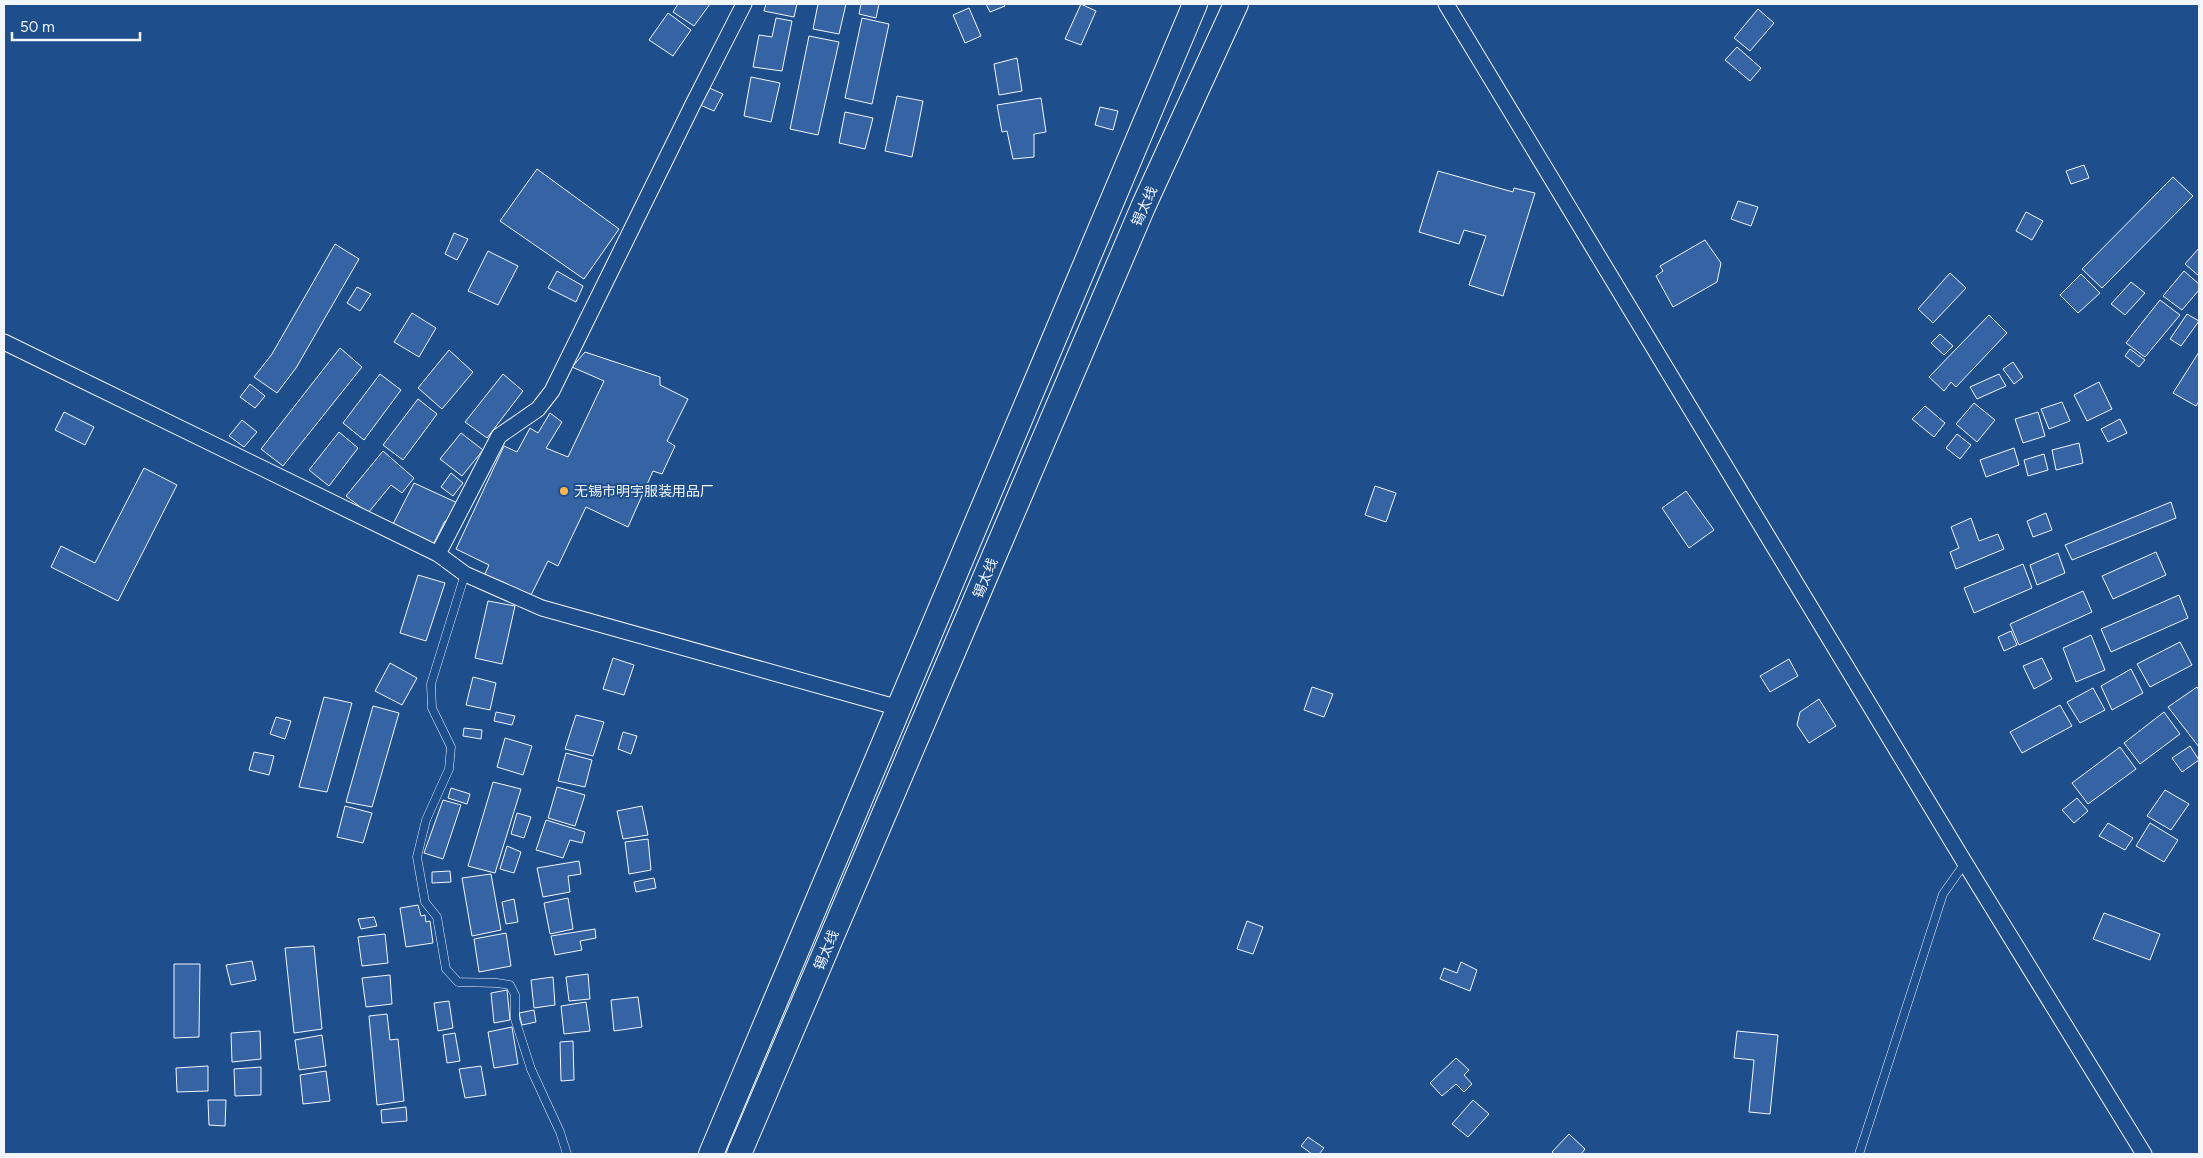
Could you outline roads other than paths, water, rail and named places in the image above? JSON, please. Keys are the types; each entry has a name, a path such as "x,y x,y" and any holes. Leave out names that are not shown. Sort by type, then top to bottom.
{"main road":[{"name":"锡太线","path":"711,1154 1195,4"},
{"name":"锡太线","path":"739,1154 1143,207 1236,4"}],"street":[{"path":"438,554 499,436 538,409 552,391 744,4"},
{"path":"1446,4 1965,863 2144,1154"},
{"path":"4,342 438,554 465,574 542,608 899,708"}],"lane":[{"path":"465,574 431,684 432,708 451,747 449,768 426,820 416,857 425,902 437,917 446,969 458,982 510,985 515,995 515,1019 532,1069 568,1154"},
{"path":"1859,1154 1943,894 1965,863"}],"place":[{"name":"无锡市明宇服装用品厂","path":"564,491"}]}
